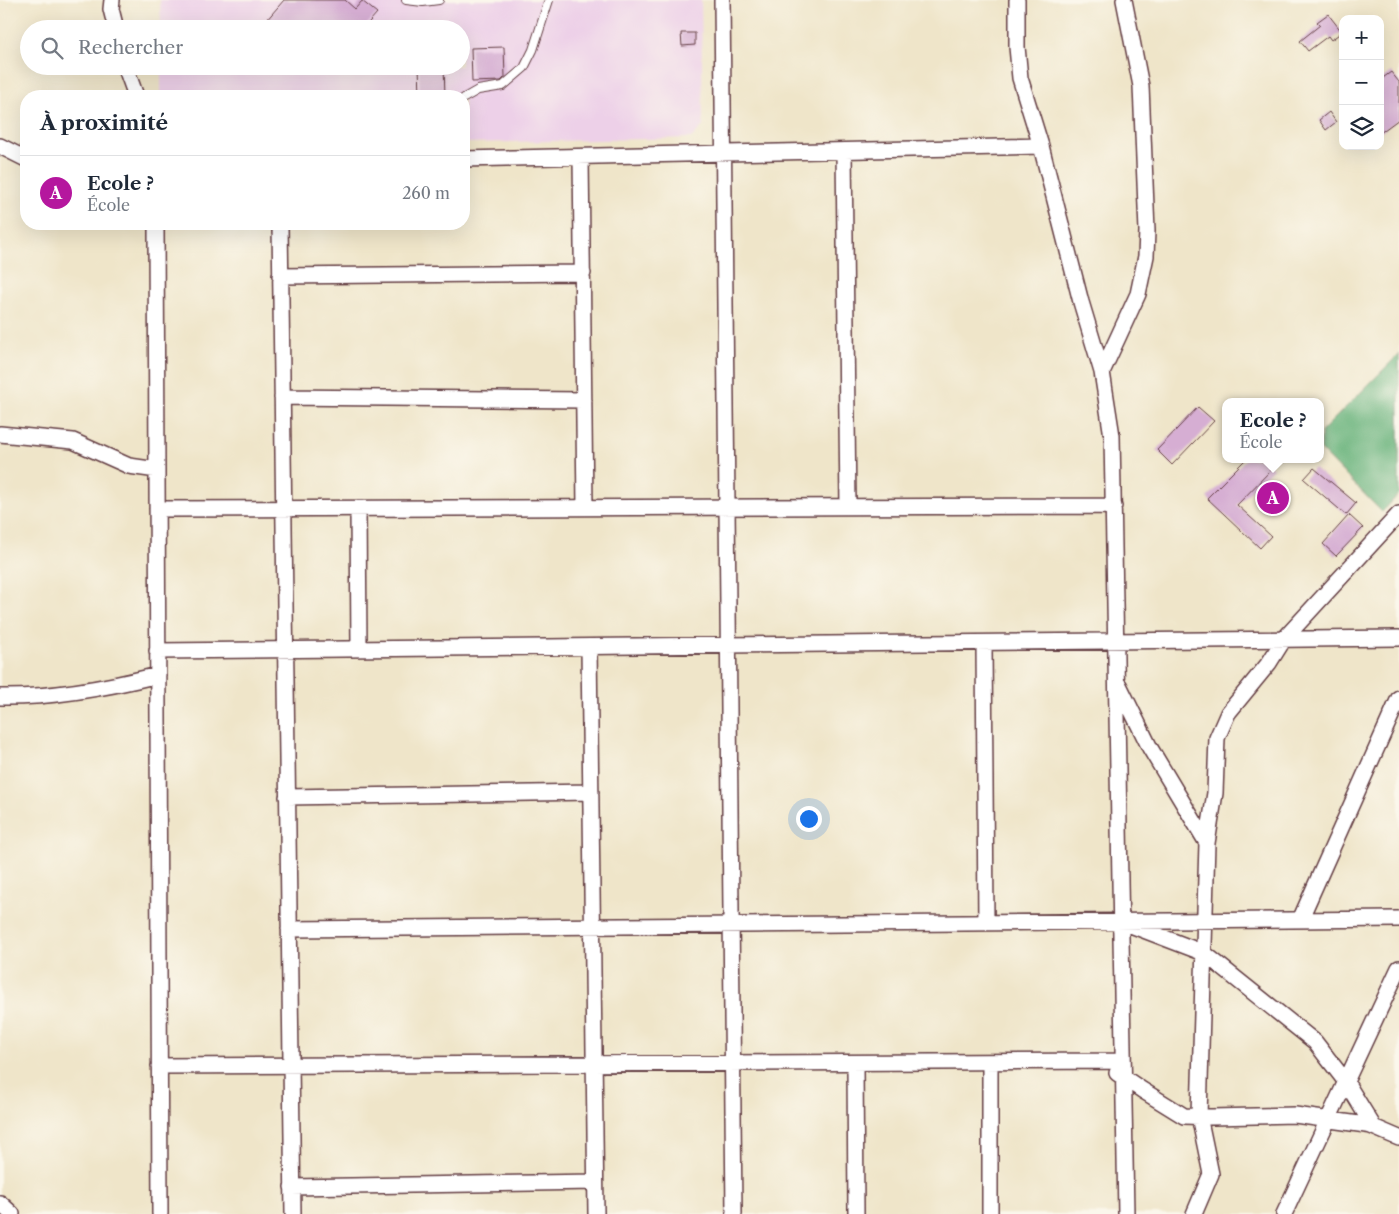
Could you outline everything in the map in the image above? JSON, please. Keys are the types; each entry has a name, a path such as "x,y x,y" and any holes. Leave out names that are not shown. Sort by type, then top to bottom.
{"street":[{"path":"112,0 111,9 114,20"},
{"path":"722,0 722,154 734,1214"},
{"path":"1017,0 1017,47 1020,78 1041,146 1080,302 1102,372 1112,436 1126,1214"},
{"path":"1102,372 1138,294 1146,256 1147,230 1141,86 1124,0"},
{"path":"129,75 134,90"},
{"path":"0,146 20,156"},
{"path":"470,159 1041,146"},
{"path":"844,151 848,507"},
{"path":"581,157 585,508"},
{"path":"156,230 160,1214"},
{"path":"280,230 293,1214"},
{"path":"280,276 583,273"},
{"path":"282,397 584,400"},
{"path":"0,434 73,441 129,466 157,470"},
{"path":"157,509 1114,506"},
{"path":"358,509 360,649"},
{"path":"1194,1214 1211,1174 1199,1116 1207,843 1215,794 1217,738 1228,713 1269,664 1284,639 1399,514"},
{"path":"157,651 1399,638"},
{"path":"984,643 986,922"},
{"path":"589,647 596,1214"},
{"path":"0,698 28,698 113,686 158,675"},
{"path":"1117,682 1150,748 1207,843"},
{"path":"1300,920 1399,698"},
{"path":"287,797 590,792"},
{"path":"289,929 1399,919"},
{"path":"1121,921 1204,953 1315,1042 1346,1082 1373,1126"},
{"path":"1284,1214 1399,968"},
{"path":"1096,1061 1184,1116 1330,1115 1373,1126 1399,1138"},
{"path":"159,1066 1123,1061"},
{"path":"990,1062 990,1214"},
{"path":"855,1063 856,1214"},
{"path":"292,1187 595,1182"},
{"path":"0,1203 12,1214"}],"lane":[{"path":"406,0 422,2 438,0"},
{"path":"470,95 478,90 503,86 513,80 524,68 533,50 549,0"}],"shaded area":[{"path":"160,0 701,0 703,126 691,138 470,143 470,90 161,90 161,75 470,75 470,20 161,20"}],"green space":[{"path":"1399,354 1399,494 1382,512 1324,453 1324,429"}],"building":[{"path":"284,0 345,0 355,9 362,1 377,13 371,20 267,20"},
{"path":"1328,14 1339,28 1339,34 1331,40 1328,36 1308,51 1300,41 1320,25 1317,22"},
{"path":"681,33 695,33 695,45 682,46"},
{"path":"504,47 505,77 501,81 472,82 471,48"},
{"path":"1391,72 1399,82 1399,119 1384,130 1384,105 1384,77"},
{"path":"419,75 444,75 445,90 420,90"},
{"path":"1329,112 1336,122 1326,130 1319,120"},
{"path":"1198,407 1214,421 1172,465 1157,450"},
{"path":"1242,463 1268,463 1273,468 1237,505 1271,536 1260,548 1207,498"},
{"path":"1314,468 1356,503 1346,515 1304,479"},
{"path":"1349,515 1363,528 1336,556 1323,544"}],"place":[{"name":"Ecole ?","path":"1273,498"}]}
